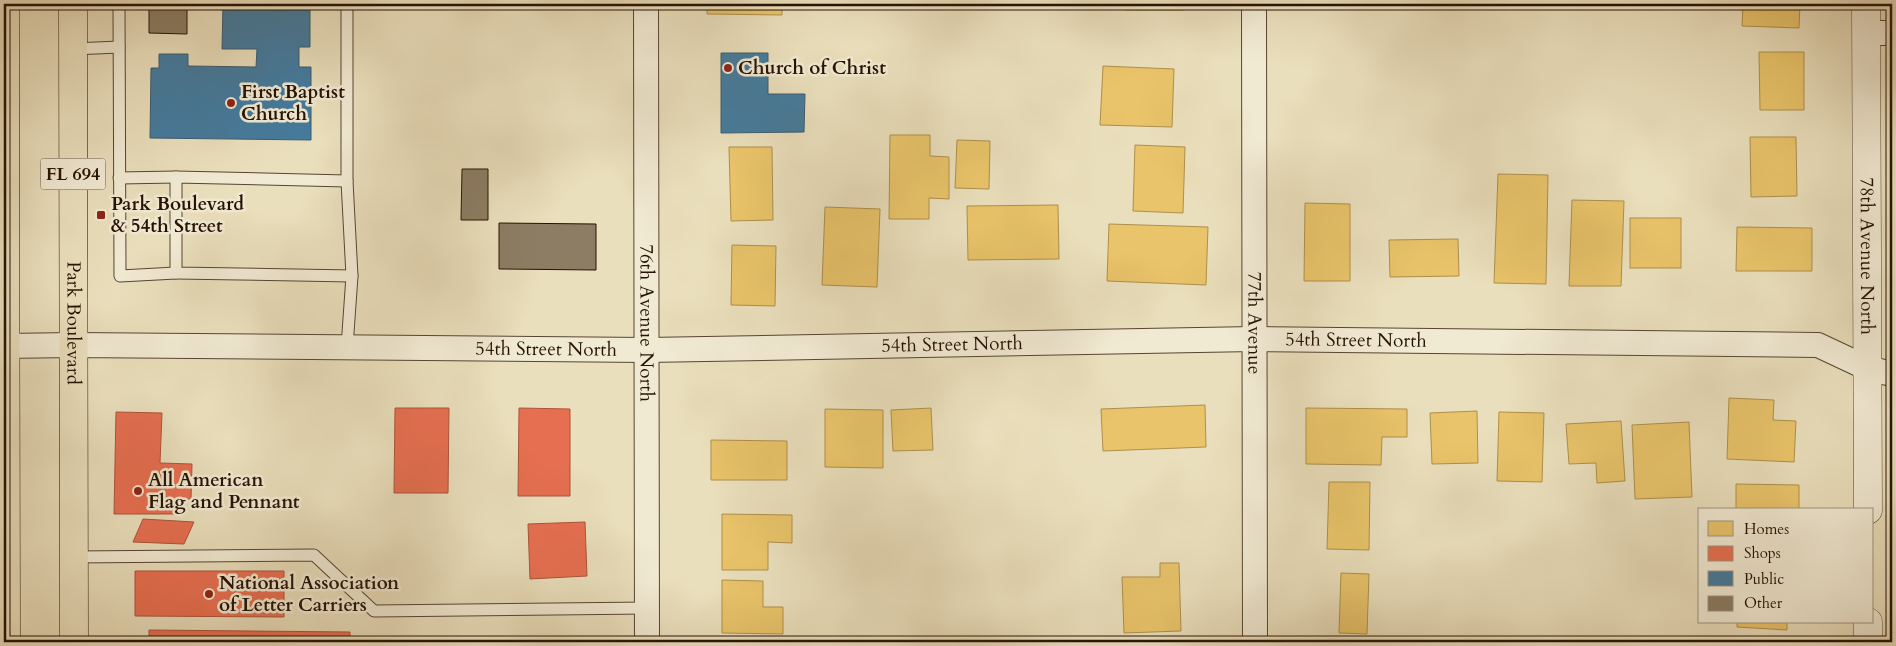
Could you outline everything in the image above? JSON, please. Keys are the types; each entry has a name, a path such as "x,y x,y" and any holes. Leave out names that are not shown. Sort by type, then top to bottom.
{"main road":[{"path":"5,4 4,346 6,642"},
{"name":"Park Boulevard","path":"72,4 74,642"}],"street":[{"name":"76th Avenue North","path":"646,4 647,642"},
{"name":"77th Avenue","path":"1254,4 1255,642"},
{"name":"78th Avenue North","path":"1866,4 1879,33 1880,371 1868,508"},
{"name":"54th Street North","path":"4,346 647,350 1254,339 1818,345 1880,371"},
{"path":"1868,624 1868,642"}],"lane":[{"path":"119,4 120,276 176,273 352,276"},
{"path":"347,4 347,181 352,276 347,347"},
{"path":"72,49 119,47"},
{"path":"119,178 347,181"},
{"path":"176,178 176,273"},
{"path":"74,557 314,554 374,611 647,608"}],"building: Homes":[{"path":"707,4 782,4 782,15 707,14"},
{"path":"1126,4 1183,4 1183,10 1126,10"},
{"path":"1743,4 1800,4 1799,28 1742,26"},
{"path":"1759,52 1804,52 1804,110 1760,110"},
{"path":"1103,66 1174,69 1172,127 1100,125"},
{"path":"890,135 930,135 930,156 949,157 949,199 929,198 929,219 889,219"},
{"path":"1750,137 1796,137 1797,196 1751,197"},
{"path":"957,140 990,141 989,189 955,188"},
{"path":"1135,145 1185,147 1183,213 1133,211"},
{"path":"729,147 772,147 773,220 731,221"},
{"path":"1498,174 1548,175 1546,284 1494,283"},
{"path":"1572,200 1624,201 1621,286 1569,286"},
{"path":"1305,203 1350,204 1350,281 1304,281"},
{"path":"1058,205 1059,259 968,260 967,206"},
{"path":"825,207 880,209 877,287 822,285"},
{"path":"1630,218 1681,218 1681,268 1630,268"},
{"path":"1109,224 1208,227 1206,285 1107,281"},
{"path":"1737,227 1812,228 1812,271 1736,271"},
{"path":"1458,239 1459,276 1390,277 1389,240"},
{"path":"732,245 776,246 775,306 731,305"},
{"path":"1729,398 1774,400 1773,420 1796,421 1794,462 1727,459"},
{"path":"1205,405 1206,447 1103,451 1101,409"},
{"path":"931,408 933,450 893,451 891,410"},
{"path":"1306,408 1407,409 1407,437 1382,437 1381,465 1306,464"},
{"path":"825,409 883,410 883,468 825,467"},
{"path":"1477,411 1478,463 1432,464 1430,413"},
{"path":"1499,412 1544,413 1542,482 1497,481"},
{"path":"1621,421 1625,481 1597,483 1596,463 1569,464 1566,424"},
{"path":"1689,422 1692,497 1635,499 1632,425"},
{"path":"711,440 787,441 787,480 711,480"},
{"path":"1329,482 1370,482 1369,550 1327,549"},
{"path":"1736,484 1799,485 1799,508 1736,508"},
{"path":"722,514 792,515 792,543 768,542 768,570 722,570"},
{"path":"1160,563 1179,563 1181,631 1124,633 1122,577 1160,577"},
{"path":"1341,573 1369,574 1367,634 1339,633"},
{"path":"722,580 763,581 763,607 783,607 783,634 722,633"},
{"path":"1737,624 1787,624 1787,630 1737,627"}],"building: Shops":[{"path":"395,408 449,408 448,493 394,493"},
{"path":"519,408 570,409 570,496 518,496"},
{"path":"116,412 162,413 160,463 192,464 191,499 176,499 176,514 114,514"},
{"path":"143,519 194,522 184,544 133,542"},
{"path":"585,522 587,576 530,579 528,524"},
{"name":"National Association of Letter Carriers","path":"135,571 284,571 284,617 135,616"},
{"path":"149,630 350,632 350,642 149,642"}],"building: Public":[{"name":"First Baptist Church","path":"223,4 310,4 310,47 299,47 299,67 311,67 311,140 150,138 151,68 159,68 159,54 188,54 188,66 256,67 257,49 222,49"},
{"path":"721,53 768,53 768,94 805,94 804,132 721,133"}],"building: Other":[{"path":"149,4 187,4 187,34 149,33"},
{"path":"462,169 488,169 488,220 461,220"},
{"path":"499,223 596,224 596,270 499,269"}],"place":[{"name":"Church of Christ","path":"728,68"},
{"name":"First Baptist Church","path":"231,103"},
{"name":"Park Boulevard & 54th Street","path":"101,215"},
{"name":"All American Flag and Pennant","path":"138,491"},
{"name":"National Association of Letter Carriers","path":"209,594"}]}
